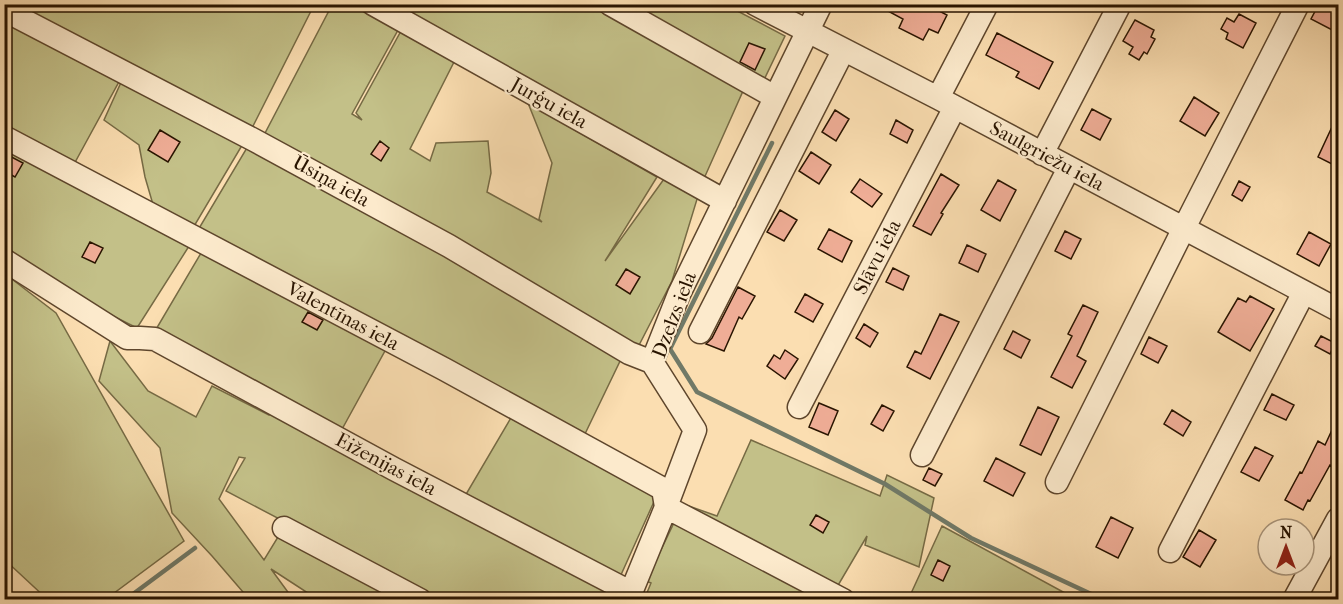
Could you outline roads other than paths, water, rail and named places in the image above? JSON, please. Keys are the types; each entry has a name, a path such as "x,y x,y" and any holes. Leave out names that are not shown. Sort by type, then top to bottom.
{"street":[{"name":"Jurģu iela","path":"373,4 725,201"},
{"path":"610,4 775,97"},
{"name":"Saulgriežu iela","path":"755,4 1304,292 1336,302"},
{"name":"Dzelzs iela","path":"630,596 696,430 652,362 679,294 821,4"},
{"name":"Slāvu iela","path":"799,407 946,103 987,4"},
{"path":"1042,153 1120,4"},
{"path":"1057,482 1298,4"},
{"name":"Ūsiņa iela","path":"4,10 275,151 449,246 629,353 652,362"},
{"path":"700,332 843,51"},
{"name":"Valentīnas iela","path":"4,137 444,369 663,489 666,507"},
{"path":"922,455 1069,168"},
{"name":"Eiženijas iela","path":"4,260 128,338 155,339 630,596"},
{"path":"1170,551 1304,292"},
{"path":"666,507 843,600"},
{"path":"1294,600 1338,519"},
{"path":"284,528 420,600"}],"waterway":[{"path":"772,143 670,349 697,392 885,484 971,538 1104,600"},
{"path":"125,600 195,548"}]}
